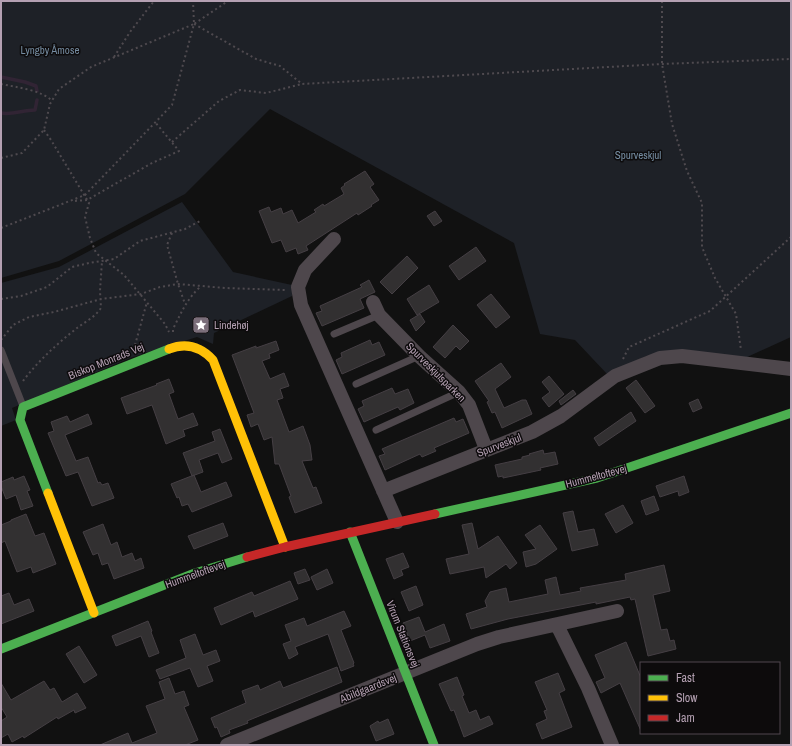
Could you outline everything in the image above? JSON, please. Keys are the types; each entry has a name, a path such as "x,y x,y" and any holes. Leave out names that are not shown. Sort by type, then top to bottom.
{"street":[{"path":"334,239 305,270 298,287 301,305 397,522"},
{"name":"Spurveskjulsparken","path":"373,302 379,315 419,356 459,392 469,405 486,449"},
{"name":"Biskop Monrads Vej","path":"24,408 172,344 194,346 206,351 213,360 285,547"},
{"name":"Spurveskjul","path":"383,491 532,432 561,416 615,376 660,358 682,356 791,369"},
{"path":"24,408 20,420 94,613"},
{"name":"Hummeltoftevej","path":"1,649 195,573 233,560 350,532 597,478 640,465 791,413"},
{"name":"Virum Stationsvej","path":"350,532 434,745"},
{"name":"Abildgaardsvej","path":"234,744 478,644 499,637 617,611"},
{"path":"557,625 588,688 612,745"}],"lane":[{"path":"334,334 379,315"},
{"path":"1,350 24,408"},
{"path":"356,384 419,356"},
{"path":"376,430 459,392"}],"path":[{"path":"114,58 130,32 154,1"},
{"path":"1,228 84,195 172,105 194,24 193,1"},
{"path":"1,158 22,153 44,130 52,101 59,89 91,67 194,24 228,1"},
{"path":"662,1 662,64 672,124 687,171 702,204 702,247 715,278 736,314 741,348 740,363"},
{"path":"194,24 256,59 280,66 302,84"},
{"path":"172,142 219,101 240,90 266,93 302,84 662,64 791,59"},
{"path":"1,84 48,96 52,101"},
{"path":"72,201 87,200 152,163 179,151 155,122"},
{"path":"44,130 89,203 85,217 94,249 103,261 124,275 141,294 165,324 172,344"},
{"path":"1,299 21,296 47,287 72,267 114,259 140,241 185,229 200,221"},
{"path":"172,233 167,245 185,304"},
{"path":"615,376 629,347 710,311 791,237"},
{"path":"17,391 31,370 47,354 78,327 98,314 101,308 100,279 103,261"},
{"path":"1,340 13,325 29,317 54,312 101,299 141,294 178,284 201,287 298,291"},
{"path":"172,344 173,329 185,304 201,287"},
{"path":"134,347 147,302"}],"green space":[{"name":"Spurveskjul","path":"1,1 791,1 791,337 745,358 677,352 646,356 608,375 575,340 540,334 514,243 270,109 185,194 59,261 1,278"},
{"path":"182,202 233,272 292,285 292,296 214,333 213,344 197,337 130,358 12,408 16,420 1,426 1,283 59,267"}],"building":[{"path":"365,171 374,184 370,187 379,200 371,205 372,206 358,215 357,213 306,246 308,250 298,254 296,248 286,252 281,240 272,243 259,211 269,207 271,212 281,208 283,214 292,210 298,223 316,212 314,210 323,204 324,206 344,194 341,188 345,185 344,184"},
{"path":"435,211 442,221 434,226 427,216"},
{"path":"476,247 486,261 459,280 449,266"},
{"path":"407,256 418,268 392,294 380,282"},
{"path":"369,280 375,292 360,299 364,308 322,326 316,313 322,311 320,306 362,287 360,285"},
{"path":"429,285 439,302 417,315 407,299"},
{"path":"491,294 510,317 496,328 477,305"},
{"path":"420,314 425,322 416,331 410,320"},
{"path":"453,325 469,341 460,350 456,346 445,358 433,347"},
{"path":"370,340 372,345 379,342 385,355 342,374 336,360 342,357 341,353"},
{"path":"276,341 279,350 269,354 270,358 262,361 270,379 284,373 289,386 280,389 283,398 277,400 289,432 303,426 310,445 312,460 302,461 313,488 316,487 322,503 295,513 289,497 291,496 279,464 275,464 272,437 264,440 258,424 251,427 247,415 254,413 232,355 256,346 256,348"},
{"path":"501,363 511,377 495,389 504,408 522,400 526,400 532,414 502,428 495,412 492,413 487,402 489,401 475,381"},
{"path":"549,376 564,394 549,407 542,398 550,392 542,382"},
{"path":"169,379 174,392 169,394 178,419 193,413 198,425 183,430 185,436 166,444 152,405 127,414 121,398"},
{"path":"636,380 655,406 645,413 626,388"},
{"path":"392,388 395,394 408,389 414,403 400,410 398,407 364,422 358,409 364,406 362,401"},
{"path":"573,390 576,394 561,405 559,401"},
{"path":"698,399 702,408 693,412 689,403"},
{"path":"631,412 636,421 599,446 594,438"},
{"path":"88,414 92,424 65,435 76,461 88,457 98,483 100,482 102,485 108,483 114,498 92,506 78,472 66,476 48,433 54,431 51,422 67,416 70,422"},
{"path":"454,418 456,422 463,419 469,433 434,448 436,451 422,457 420,454 385,470 379,456 385,454 382,449"},
{"path":"220,429 232,459 222,463 218,453 199,460 203,472 192,476 183,453 215,441 212,432"},
{"path":"543,450 544,454 555,452 558,464 540,468 541,470 503,478 503,476 498,477 495,465 522,459 522,457 530,455 529,454"},
{"path":"194,475 201,492 226,482 232,496 192,512 188,504 182,506 179,497 177,498 171,484"},
{"path":"24,476 30,490 27,491 33,506 21,510 16,495 6,499 1,482 13,477 14,480"},
{"path":"684,476 689,492 679,496 678,491 660,497 656,486"},
{"path":"654,496 659,510 646,515 641,501"},
{"path":"623,505 633,523 616,533 605,514"},
{"path":"573,511 578,532 594,529 598,545 572,551 563,513"},
{"path":"26,514 35,536 44,533 56,564 33,573 31,567 17,572 5,541 1,543 1,525"},
{"path":"223,523 228,536 194,549 188,536"},
{"path":"472,523 478,549 498,536 517,563 510,569 506,564 486,578 484,567 450,574 446,559 469,554 462,525"},
{"path":"103,524 111,545 117,542 122,557 132,553 135,561 141,558 144,568 114,579 108,563 102,565 98,553 93,555 83,532"},
{"path":"540,525 557,549 536,564 526,567 523,552 536,549 525,535"},
{"path":"403,553 409,567 401,570 403,575 394,579 386,559"},
{"path":"664,565 670,591 653,595 661,630 667,629 670,641 674,640 676,649 648,656 635,599 631,600 630,597 508,619 471,629 466,614 487,607 485,601 490,592 506,588 509,602 548,594 545,580 556,577 560,595 581,591 580,588 626,580 625,574"},
{"path":"305,569 310,580 298,584 294,573"},
{"path":"327,569 333,583 317,590 311,577"},
{"path":"290,581 298,599 255,617 253,611 221,625 214,608 252,592 254,596"},
{"path":"416,586 423,605 409,611 401,592"},
{"path":"9,593 14,605 29,599 34,611 1,624 1,596"},
{"path":"344,611 351,626 341,630 354,666 341,671 328,634 295,647 298,654 289,659 283,644 291,641 285,625 304,618 307,626"},
{"path":"419,617 425,632 444,624 450,641 430,648 425,635 410,641 403,623"},
{"path":"148,621 159,653 149,657 141,636 116,646 112,636"},
{"path":"195,634 203,655 216,650 220,661 207,666 213,681 198,687 190,668 160,679 156,670 186,658 180,640"},
{"path":"626,642 640,676 640,729 620,683 601,693 596,682 605,678 595,655"},
{"path":"79,646 97,675 84,683 66,654"},
{"path":"337,667 342,682 247,721 248,723 229,730 230,733 221,737 217,727 215,728 211,718 246,703 242,691 258,685 260,690 280,681 283,688"},
{"path":"558,673 565,690 559,693 572,727 542,739 536,724 547,719 544,711 547,710 535,682"},
{"path":"457,677 464,695 462,696 469,713 476,710 480,720 489,716 493,724 464,737 454,710 451,711 439,684"},
{"path":"169,678 175,694 184,691 189,705 184,707 198,740 185,745 100,745 128,733 132,743 157,733 146,706 165,699 159,682"},
{"path":"44,681 50,690 54,688 62,702 77,693 86,708 75,713 74,710 58,719 57,717 24,738 23,736 12,742 8,734 1,738 1,721 7,717 1,707 1,683 11,700"},
{"path":"388,719 394,734 376,741 370,726 378,721 379,723"}],"waterway":[{"path":"1,77 36,86 37,91"},
{"path":"1,113 35,110 37,100"}],"traffic: fast":[{"path":"48,493 20,420 23,407 169,349"},
{"path":"435,514 597,478 791,413"},
{"path":"350,532 434,745"},
{"path":"1,649 195,573 247,557"}],"traffic: slow":[{"path":"169,349 182,346 193,347 204,352 213,360 285,547"},
{"path":"48,493 94,613"}],"traffic: jam":[{"path":"247,557 285,547 435,514"}],"place":[{"name":"Lindehøj","path":"201,325"}],"park label":[{"name":"Lyngby Åmose","path":"50,50"}]}
